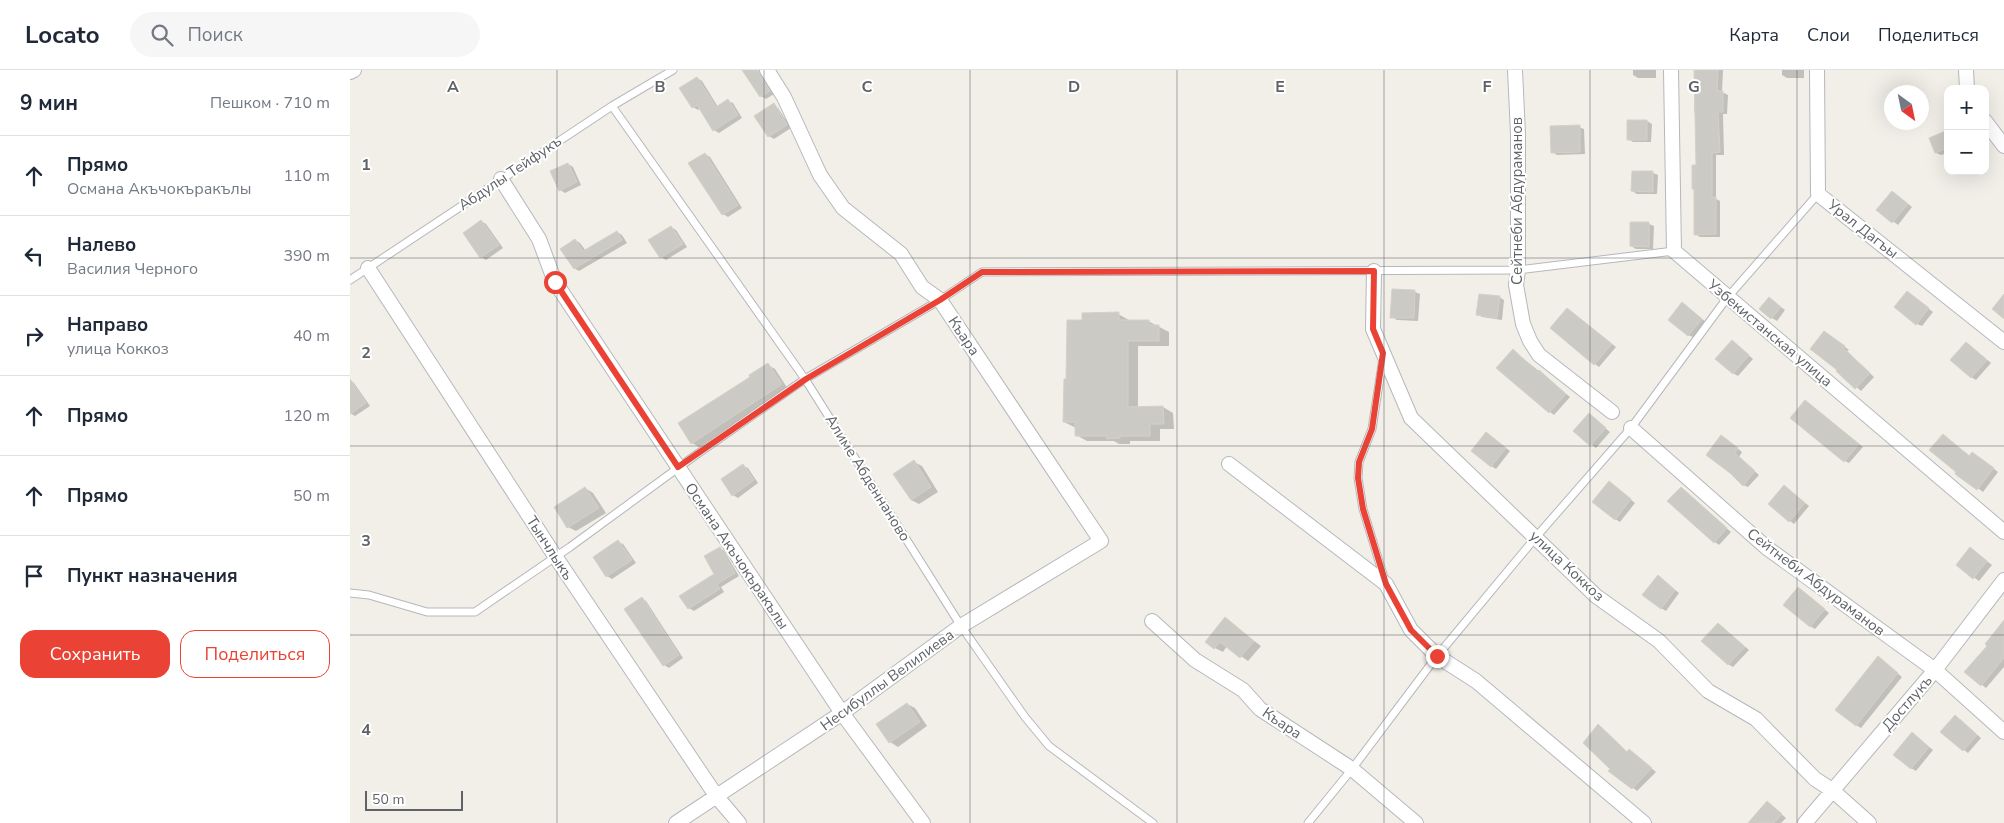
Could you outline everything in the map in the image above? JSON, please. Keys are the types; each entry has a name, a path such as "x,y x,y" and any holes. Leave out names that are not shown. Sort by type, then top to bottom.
{"street":[{"path":"350,72 354,70"},
{"name":"Къара","path":"767,70 784,97 820,174 843,208 901,254 922,287 940,300 1101,540"},
{"name":"Сейтнеби Абдураманов","path":"1515,70 1518,134 1518,270 1516,284 1523,324 1530,341 1539,355 1612,412"},
{"path":"1671,70 1674,251"},
{"name":"Урал Дагъы","path":"1817,70 1818,194 2004,342"},
{"path":"1966,70 1966,85"},
{"path":"1989,126 2004,146"},
{"name":"Османа Акъчокъракълы","path":"501,179 539,239 555,282 842,713 923,823"},
{"name":"Узбекистанская улица","path":"1674,251 2004,532"},
{"name":"Тынчлыкъ","path":"368,268 555,556 717,797 738,823"},
{"name":"улица Коккоз","path":"1374,271 1373,329 1411,418 1596,596 1660,641 1708,691 1756,719 1815,779 1832,790 1869,823"},
{"name":"Сейтнеби Абдураманов","path":"1631,428 1766,548 1934,670 2004,732"},
{"path":"1228,464 1386,584 1411,630 1437,656 1476,681 1644,823"},
{"name":"Несибуллы Велилиева","path":"676,823 842,713 961,626 1101,540"},
{"name":"Достлукъ","path":"1805,823 1934,670 2004,580"},
{"name":"Къара","path":"1152,621 1195,660 1243,690 1260,709 1352,769 1416,823"}],"lane":[{"name":"Абдулы Тейфукъ","path":"350,280 612,106 673,70"},
{"name":"Алиме Абденнаново","path":"612,106 806,379 961,626 1025,717 1050,746 1153,823"},
{"path":"1308,823 1352,769 1437,656 1536,537 1631,428 1727,298 1818,194"},
{"path":"350,593 369,594 427,612 475,612 555,556 570,548 678,467 806,379 940,300 982,272 1518,270 1674,251"},
{"path":"1383,353 1372,429 1359,462 1358,478 1363,509 1386,584"}],"building":[{"path":"742,70 757,70 770,91 760,97"},
{"path":"1694,70 1718,70 1717,91 1723,91 1723,112 1718,112 1720,152 1712,153 1712,197 1716,197 1716,234 1694,235 1692,165 1696,165"},
{"path":"697,77 716,107 728,99 738,115 713,131 697,105 692,108 679,88"},
{"path":"774,103 787,125 768,137 754,116"},
{"path":"1627,120 1647,120 1647,140 1627,140"},
{"path":"1580,125 1580,152 1551,153 1550,126"},
{"path":"1944,132 1944,150 1935,153 1929,138"},
{"path":"705,153 738,205 722,215 688,163"},
{"path":"568,163 577,182 559,191 550,171"},
{"path":"1632,171 1653,171 1653,192 1631,191"},
{"path":"1892,191 1908,204 1892,223 1876,210"},
{"path":"481,220 499,245 480,258 463,233"},
{"path":"1630,222 1649,222 1649,247 1630,246"},
{"path":"671,226 683,244 660,258 648,240"},
{"path":"617,231 622,240 574,269 560,249 575,239 583,251"},
{"path":"1392,289 1415,290 1414,318 1390,318"},
{"path":"1907,291 1929,308 1916,325 1894,307"},
{"path":"1479,294 1500,296 1497,318 1476,315"},
{"path":"2004,294 2004,319 1992,309"},
{"path":"1769,297 1781,307 1771,319 1759,309"},
{"path":"1682,302 1702,319 1688,336 1668,320"},
{"path":"1567,308 1612,344 1594,365 1550,328"},
{"path":"1119,312 1119,320 1149,320 1149,325 1159,325 1159,341 1128,341 1128,407 1163,406 1164,424 1150,424 1150,436 1120,436 1120,438 1107,439 1107,436 1075,436 1075,422 1063,422 1067,320 1082,320 1082,313"},
{"path":"1824,331 1845,346 1843,348 1870,373 1855,389 1837,370 1810,349"},
{"path":"1732,340 1749,355 1733,374 1715,359"},
{"path":"1966,342 1987,360 1971,378 1950,360"},
{"path":"1513,349 1537,372 1539,370 1566,394 1549,413 1496,368"},
{"path":"768,363 782,384 691,444 678,423 750,377 749,375"},
{"path":"350,379 366,403 350,414"},
{"path":"1805,400 1859,444 1844,462 1790,418"},
{"path":"1589,413 1606,428 1590,446 1573,431"},
{"path":"1486,432 1506,448 1491,467 1471,451"},
{"path":"1943,434 1969,456 1972,452 1994,468 1977,490 1955,474 1956,472 1929,450"},
{"path":"1721,435 1738,448 1735,453 1755,471 1743,486 1730,473 1706,455"},
{"path":"914,460 931,487 911,500 893,474"},
{"path":"743,464 754,480 732,496 721,479"},
{"path":"1609,481 1631,499 1615,520 1592,502"},
{"path":"1784,485 1805,503 1789,522 1768,504"},
{"path":"585,487 599,508 567,528 554,507"},
{"path":"1681,487 1727,528 1714,543 1667,501"},
{"path":"618,540 632,560 606,577 593,557"},
{"path":"720,547 735,573 717,584 720,589 688,609 679,596 714,574 704,556"},
{"path":"1970,547 1987,561 1973,579 1956,565"},
{"path":"1658,575 1675,590 1661,609 1642,595"},
{"path":"1798,587 1825,609 1810,627 1783,605"},
{"path":"642,597 679,655 663,666 624,609"},
{"path":"1225,617 1254,641 1240,658 1220,642 1214,649 1205,642"},
{"path":"2004,620 2004,658 1981,686 1964,672 1987,646 1985,644"},
{"path":"1718,623 1745,647 1728,665 1701,641"},
{"path":"1878,656 1898,673 1856,726 1835,710"},
{"path":"907,703 920,722 889,743 876,724"},
{"path":"1955,715 1977,735 1963,751 1940,732"},
{"path":"1598,724 1627,752 1629,749 1652,768 1632,789 1608,771 1610,769 1583,743"},
{"path":"1912,732 1929,747 1911,769 1893,755"},
{"path":"1767,801 1782,814 1774,823 1748,823"}],"route":[{"path":"555,282 678,467 806,379 940,300 982,272 1374,271 1373,329 1383,353 1372,429 1359,462 1358,478 1363,509 1386,584 1411,630 1437,656"}]}
